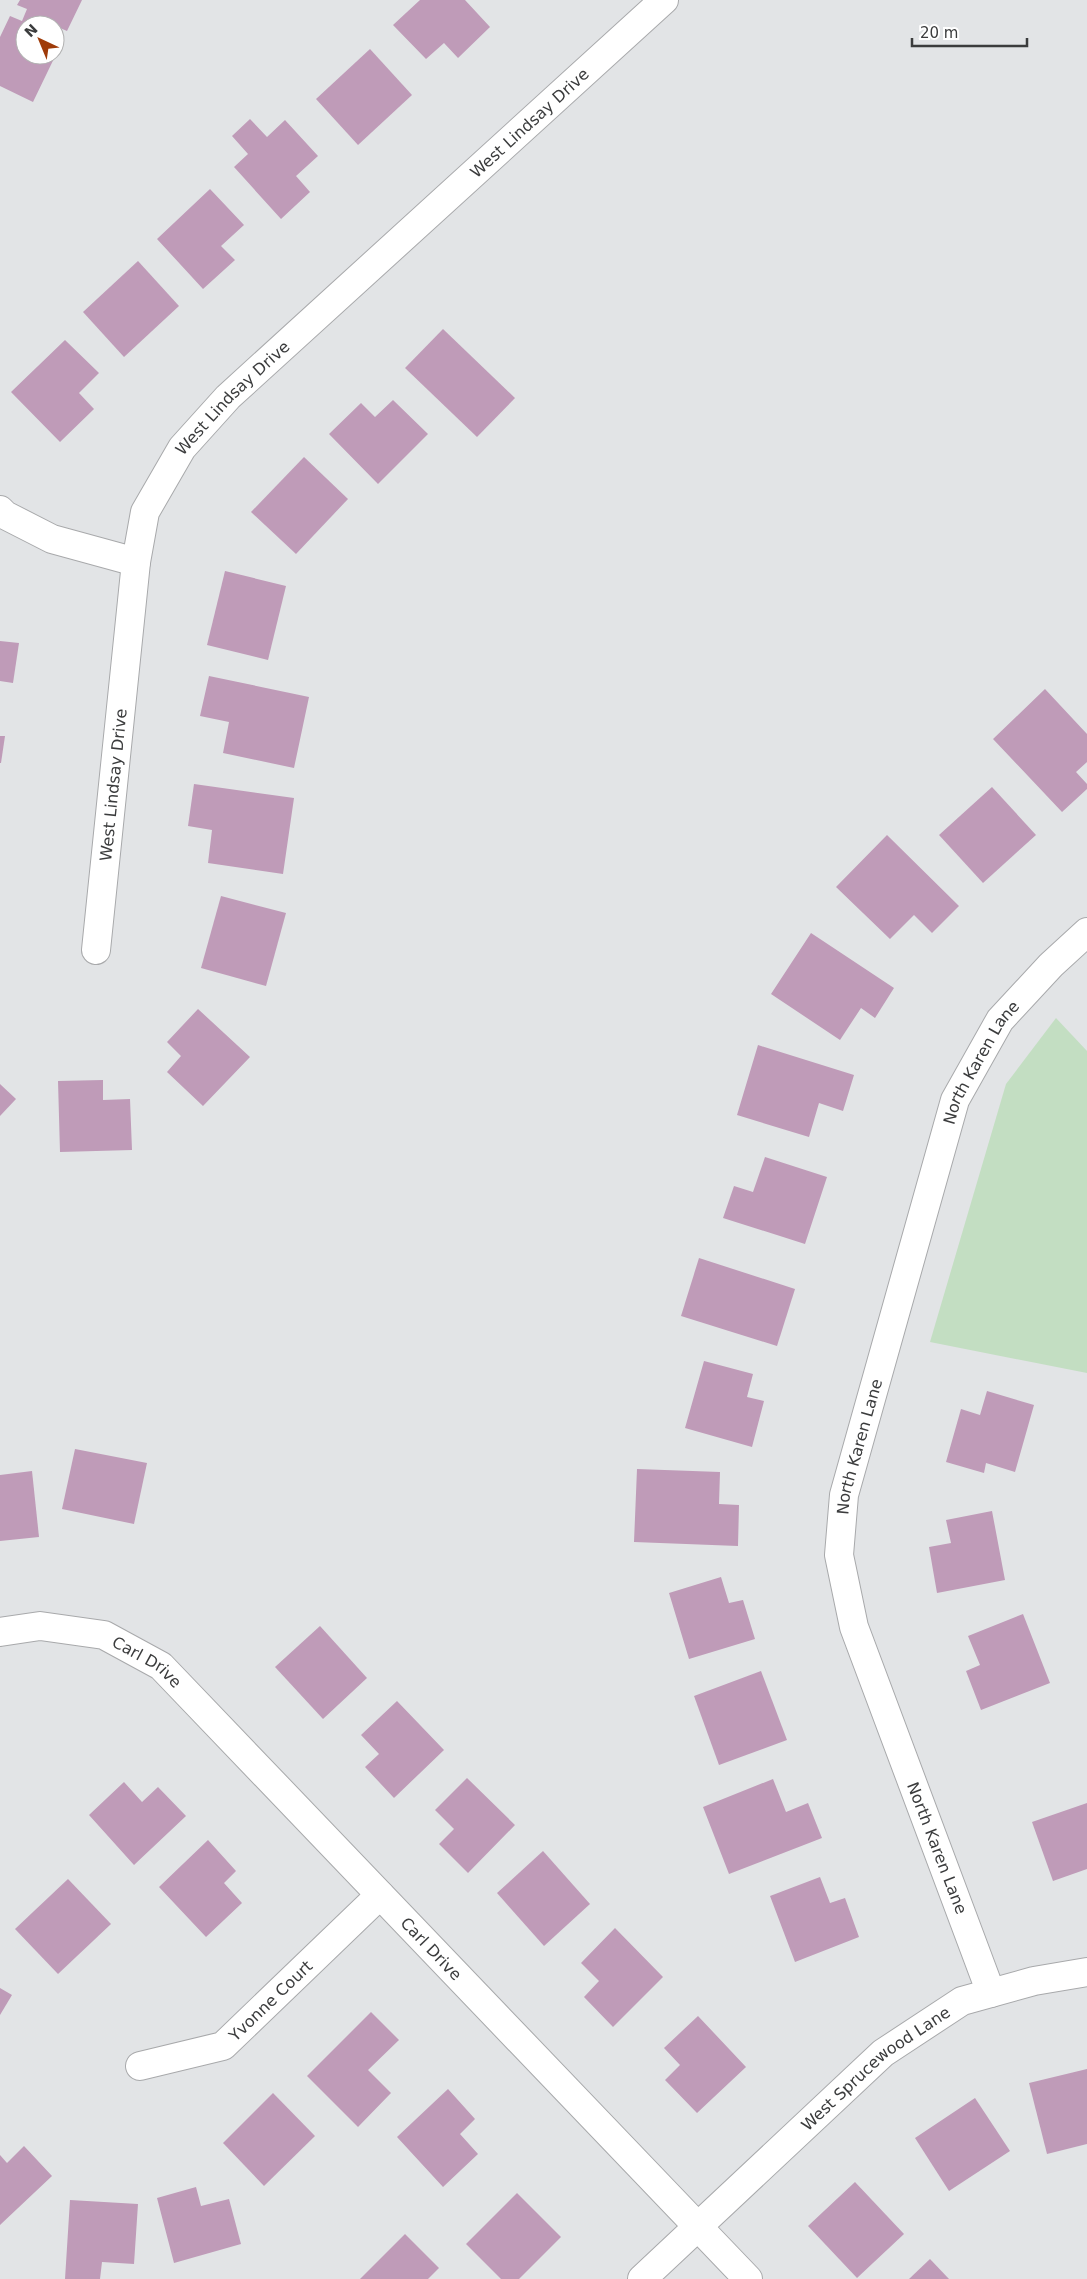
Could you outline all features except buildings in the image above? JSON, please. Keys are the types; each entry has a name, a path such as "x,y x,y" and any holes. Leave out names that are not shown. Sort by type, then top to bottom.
{"street":[{"name":"West Lindsay Drive","path":"96,950 136,562 145,512 182,448 228,397 664,0"},
{"path":"0,510 5,515 52,540 136,562"},
{"name":"North Karen Lane","path":"991,1993 854,1627 839,1554 844,1495 955,1100 1000,1020 1051,965 1087,932"},
{"name":"Carl Drive","path":"0,1632 40,1626 104,1635 161,1666 748,2279"},
{"name":"Yvonne Court","path":"140,2066 223,2046 380,1895"},
{"name":"West Sprucewood Lane","path":"642,2279 696,2226 883,2053 962,2002 1034,1981 1087,1972"}],"green space":[{"path":"1056,1018 1087,1051 1087,1373 930,1342 1006,1084"}]}
